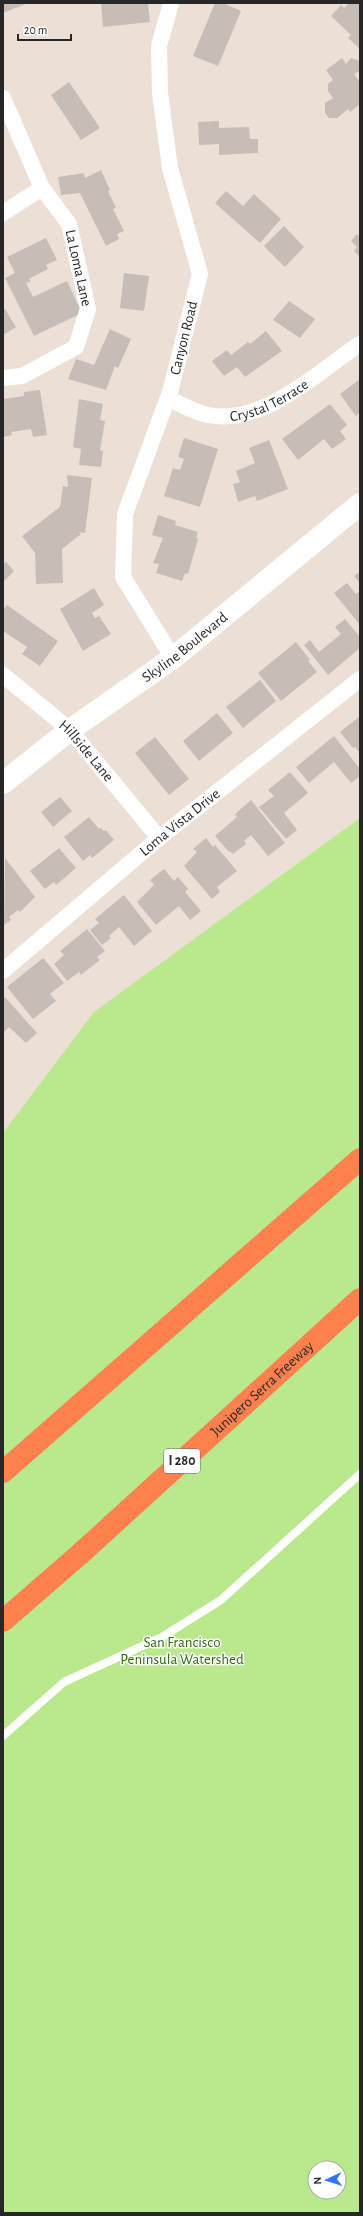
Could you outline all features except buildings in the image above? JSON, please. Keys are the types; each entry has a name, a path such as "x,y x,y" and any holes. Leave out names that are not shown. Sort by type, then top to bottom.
{"highway":[{"path":"3,1472 360,1159"},
{"name":"Junipero Serra Freeway","path":"3,1621 73,1560 360,1299"}],"main road":[{"name":"Skyline Boulevard","path":"3,783 70,730 173,658 360,504"}],"street":[{"name":"Canyon Road","path":"171,3 159,46 160,93 170,168 200,274 168,398 125,514 123,577 173,658"},
{"name":"La Loma Lane","path":"3,98 42,188 69,224 88,309 76,347 22,376 3,378"},
{"path":"3,212 42,188"},
{"name":"Crystal Terrace","path":"168,398 207,415 240,415 267,406 310,380 360,344"},
{"name":"Hillside Lane","path":"3,675 70,730 159,838"},
{"name":"Loma Vista Drive","path":"3,971 159,838 360,679"}],"lane":[{"path":"3,1736 64,1682 162,1636 221,1600 360,1474"}],"green space":[{"name":"San Francisco Peninsula Watershed","path":"360,818 360,2213 3,2213 3,1133 94,1012"}]}
